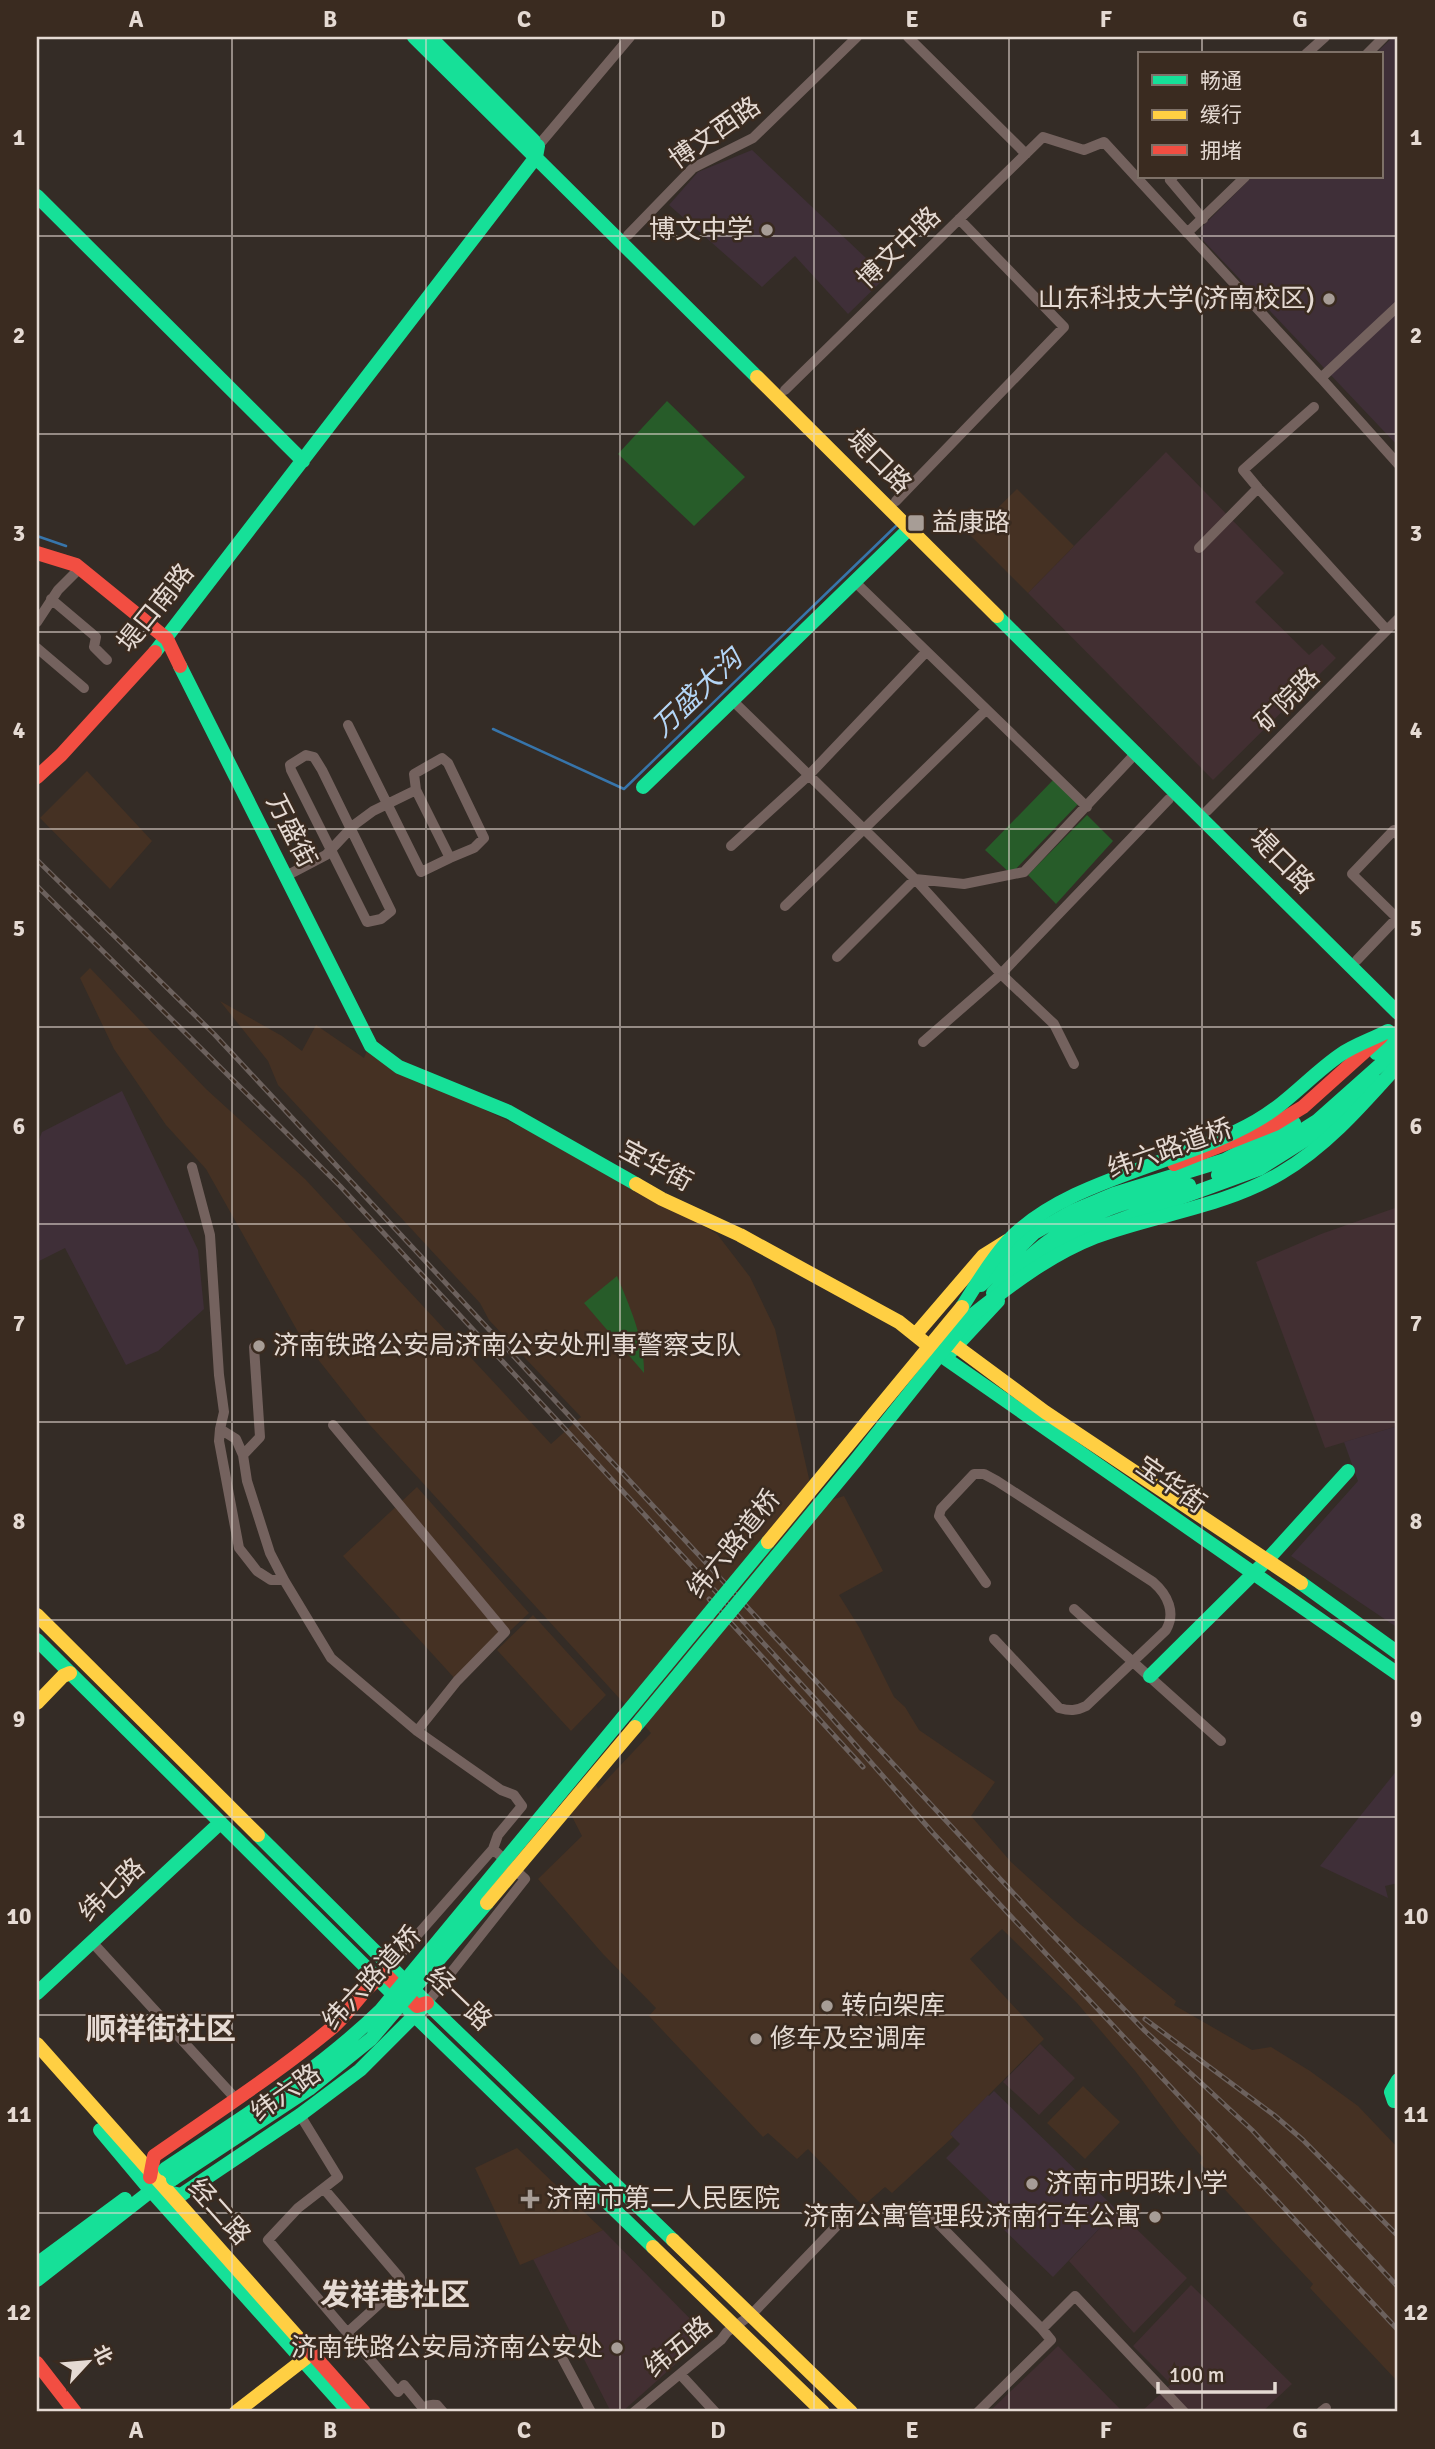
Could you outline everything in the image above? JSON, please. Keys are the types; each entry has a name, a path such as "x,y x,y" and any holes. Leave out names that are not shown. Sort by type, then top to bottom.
{"main road":[{"name":"堤口路","path":"414,37 628,235 1398,1001"},
{"name":"堤口路","path":"430,37 537,151 1137,752 1173,796 1398,1013"},
{"name":"堤口南路","path":"37,776 61,755 167,639 537,151"},
{"path":"37,196 303,461"},
{"path":"643,787 910,527"},
{"path":"37,553 76,565 167,639"},
{"name":"万盛街","path":"167,639 371,1046"},
{"path":"966,1312 986,1269 1009,1240 1045,1212 1080,1193 1197,1148 1256,1121 1300,1090 1341,1054 1395,1029"},
{"path":"916,1334 983,1256 1068,1204 1275,1124 1303,1107 1395,1029"},
{"name":"纬六路道桥","path":"159,2181 309,2089 372,2039 568,1809 856,1460 966,1312 993,1271 1034,1233 1089,1203 1226,1160 1259,1144 1318,1104 1395,1029"},
{"name":"宝华街","path":"371,1046 399,1067 509,1112 662,1199 740,1234 899,1322 945,1359 1398,1674"},
{"name":"纬六路道桥","path":"966,1312 1029,1256 1058,1234 1089,1217 1139,1199 1203,1181 1262,1156 1317,1121 1398,1049"},
{"path":"966,1312 1063,1252 1094,1238 1221,1199 1263,1182 1295,1164 1334,1133 1372,1095 1398,1063"},
{"path":"945,1359 1036,1259 1084,1233 1259,1169 1324,1128 1398,1063"},
{"name":"宝华街","path":"916,1334 956,1346 1045,1412 1268,1559 1398,1653"},
{"path":"1150,1676 1268,1559 1348,1471"},
{"name":"经一路","path":"37,1615 427,2003 850,2412"},
{"name":"经一路","path":"37,1640 415,2016 823,2412"},
{"path":"37,1703 63,1676 70,1673"},
{"name":"纬七路","path":"37,1993 220,1823"},
{"path":"377,1978 385,1974 417,2006 427,2003"},
{"name":"纬六路","path":"377,1978 369,1984 337,2025 154,2155 159,2181 181,2195 300,2115 360,2070 427,2003"},
{"name":"经二路","path":"37,2044 159,2181 308,2357 349,2412"},
{"name":"经二路","path":"37,2055 159,2181"},
{"path":"1398,2080 1392,2086 1390,2094 1394,2101 1398,2101"},
{"name":"纬六路","path":"37,2264 159,2181"},
{"name":"纬六路","path":"37,2280 159,2181"},
{"path":"236,2412 308,2357"},
{"name":"经二路","path":"308,2357 364,2412"},
{"path":"37,2363 75,2412"}],"street":[{"path":"537,151 630,37"},
{"name":"博文西路","path":"628,235 693,168 753,138 858,37"},
{"path":"908,37 1026,154"},
{"path":"1308,52 1325,37"},
{"path":"1369,52 1384,37"},
{"name":"博文中路","path":"785,390 1043,137 1084,150 1104,142 1187,233"},
{"path":"1172,178 1170,180 1203,219"},
{"path":"1244,178 1187,233 1398,464"},
{"path":"896,501 1064,327 959,219"},
{"path":"1321,379 1398,306"},
{"path":"1314,407 1242,470 1387,631"},
{"path":"1199,548 1258,488"},
{"path":"37,622 51,599 80,568"},
{"path":"855,582 1087,807"},
{"path":"51,599 96,637 94,647 107,660"},
{"name":"矿院路","path":"1207,811 1398,619"},
{"path":"37,648 84,688"},
{"path":"731,846 808,775 926,652"},
{"path":"733,701 915,879 1000,974 1054,1024 1074,1064"},
{"path":"785,906 986,710"},
{"path":"348,725 421,872 474,848 484,838 448,764 442,758 414,774 416,790 450,858"},
{"path":"915,879 964,884 1024,872 1137,752"},
{"path":"306,755 314,757 391,911 390,914 367,922 331,850 291,770 290,765 296,759 306,755"},
{"path":"286,876 320,859 373,811 416,790"},
{"path":"923,1042 1000,974 1173,796"},
{"path":"1357,960 1397,918 1352,874 1394,830 1398,835"},
{"path":"837,957 915,879"},
{"path":"192,1167 210,1235 224,1412 219,1441 239,1548 257,1571 271,1580 284,1580"},
{"path":"243,1455 260,1437 254,1347"},
{"path":"333,1425 505,1632 457,1681 416,1731"},
{"path":"220,1429 236,1439 243,1455 247,1481 266,1541 284,1580 331,1658 416,1731 501,1790 514,1796 522,1806 498,1835 493,1849 390,1966"},
{"path":"986,1583 940,1516 941,1509 974,1474 984,1474 997,1481 1153,1582 1164,1592 1171,1622 1166,1630 1086,1706 1070,1711 1059,1707 994,1639"},
{"path":"1074,1609 1222,1741"},
{"path":"427,2003 525,1879 493,1849"},
{"path":"92,1942 235,2098"},
{"path":"300,2115 338,2177 298,2208 268,2240 398,2392 404,2385 422,2410 430,2404 437,2405 443,2412"},
{"path":"324,2189 400,2278 399,2286 347,2333"},
{"path":"920,2206 1051,2340 978,2412"},
{"name":"纬五路","path":"634,2412 727,2332 751,2315 851,2211"},
{"path":"1042,2329 1075,2296 1184,2412"},
{"path":"560,2354 591,2412"},
{"path":"680,2374 715,2412"}],"shaded area":[{"name":"山东科技大学(济南校区)","path":"1393,37 1398,37 1398,446 1200,237 1201,228 1251,178 1382,178 1382,52 1377,52"},
{"name":"博文中学","path":"752,150 886,277 848,314 795,256 762,287 669,205 698,172"},
{"path":"1166,452 1284,573 1255,602 1309,655 1322,644 1336,658 1213,780 1028,593"},
{"path":"1017,489 1074,546 1028,593 970,535"},
{"path":"87,771 152,841 110,889 40,818"},
{"path":"90,968 206,1089 305,1179 551,1444 581,1417 489,1320 480,1303 278,1085 268,1061 220,1001 282,1036 302,1051 316,1025 364,1058 367,1050 587,1158 717,1234 750,1277 775,1329 815,1505 844,1496 883,1571 839,1595 859,1627 894,1697 905,1707 919,1730 995,1782 971,1816 1011,1862 1076,1921 1176,2001 1174,2005 1252,2050 1271,2047 1310,2071 1358,2106 1398,2148 1398,2382 1310,2288 1313,2284 1200,2163 1203,2158 1136,2072 1077,2003 1002,1929 970,1959 1044,2039 950,2134 953,2137 892,2193 885,2187 863,2206 808,2149 797,2159 768,2133 763,2137 649,2016 656,2008 603,1954 538,1879 582,1836 561,1795 593,1778 598,1789 651,1733 369,1424 302,1339 206,1169 166,1125 114,1049 80,978"},
{"path":"122,1091 198,1250 204,1309 158,1351 126,1365 65,1248 37,1262 37,1145 42,1132"},
{"path":"1398,1207 1398,1426 1325,1448 1256,1262 1321,1234"},
{"path":"1398,1426 1398,1628 1291,1556 1358,1481 1344,1442"},
{"path":"417,1487 529,1613 457,1681 343,1556"},
{"path":"533,1615 606,1695 571,1731 497,1650"},
{"path":"1398,1769 1398,1883 1385,1886 1388,1898 1320,1866"},
{"path":"1040,2044 1075,2078 1039,2115 1003,2082"},
{"path":"1083,2086 1120,2122 1085,2159 1047,2123"},
{"name":"济南市明珠小学","path":"994,2091 1117,2210 1053,2277 1000,2226 1008,2218 946,2158 960,2144 950,2134"},
{"name":"济南市第二人民医院","path":"517,2148 603,2230 520,2265 475,2168"},
{"path":"1117,2210 1187,2278 1134,2333 1069,2261"},
{"path":"603,2230 707,2336 622,2412 611,2412 533,2259"},
{"path":"1191,2285 1292,2384 1262,2412 1141,2412 1171,2384 1133,2346"},
{"path":"1058,2346 1123,2412 989,2412"}],"green space":[{"path":"667,401 745,477 694,526 618,454"},
{"path":"1056,777 1081,801 1011,874 985,850"},
{"path":"1087,815 1113,841 1056,904 1028,875"},
{"path":"617,1276 639,1335 644,1373 584,1303"}],"waterway":[{"name":"万盛大沟","path":"493,729 624,789 897,525"},
{"path":"37,536 66,546"}],"railway":[{"path":"37,860 214,1034 1043,1925 1145,2031 1252,2130 1398,2287"},
{"path":"37,886 340,1186 817,1701 933,1833 1398,2330"},
{"path":"709,1599 863,1767"},
{"path":"1145,2019 1274,2115 1303,2140 1398,2236"}],"traffic: fast":[{"path":"414,37 757,377"},
{"path":"430,37 534,141"},
{"path":"155,652 536,157 538,146"},
{"path":"37,196 303,461"},
{"path":"643,787 910,528"},
{"path":"997,616 1398,1013"},
{"path":"180,666 371,1046 399,1067 509,1112 636,1184"},
{"path":"962,1307 1001,1249 1032,1220 1092,1187 1194,1149 1256,1121 1279,1106 1340,1055 1388,1031"},
{"path":"1376,1053 1398,1033"},
{"path":"1218,1175 1262,1156 1317,1121 1398,1049"},
{"path":"970,1317 1030,1272 1078,1244 1118,1229 1237,1194 1281,1173 1329,1137 1398,1065"},
{"path":"1024,1273 1036,1259 1084,1233 1259,1169 1324,1128 1376,1081"},
{"path":"981,1285 1034,1233 1071,1212 1114,1194 1225,1160 1294,1123"},
{"path":"993,1293 1041,1247 1064,1230 1116,1206 1189,1185"},
{"path":"945,1358 998,1301"},
{"path":"635,1727 856,1460 970,1317"},
{"path":"939,1354 1398,1674"},
{"path":"1150,1676 1268,1559 1348,1471"},
{"path":"165,2169 304,2075 381,2010 768,1542"},
{"path":"1301,1583 1398,1653"},
{"path":"37,1640 415,2016 653,2247"},
{"path":"37,1993 220,1823"},
{"path":"258,1835 432,2008 673,2240"},
{"path":"173,2179 309,2089 371,2039 487,1903"},
{"path":"168,2192 181,2195 300,2115 360,2070 421,2009"},
{"path":"1398,2080 1391,2092 1394,2101 1398,2101"},
{"path":"100,2130 349,2412"},
{"path":"37,2280 161,2183 173,2179"},
{"path":"37,2264 125,2199"}],"traffic: slow":[{"path":"757,377 997,616"},
{"path":"636,1184 740,1235 899,1322 939,1354"},
{"path":"916,1334 983,1256 1007,1241"},
{"path":"768,1542 962,1307"},
{"path":"944,1342 956,1346 1045,1412 1301,1583"},
{"path":"37,1615 258,1835"},
{"path":"37,1703 63,1676 70,1673"},
{"path":"487,1903 635,1727"},
{"path":"37,2044 301,2341"},
{"path":"673,2240 851,2412"},
{"path":"653,2247 823,2412"},
{"path":"236,2412 311,2354"}],"traffic: jam":[{"path":"37,553 76,565 167,639 180,666"},
{"path":"37,777 61,755 155,652"},
{"path":"1174,1164 1275,1124 1303,1107 1381,1037"},
{"path":"150,2177 154,2156 245,2093 340,2021 377,1979 385,1974 417,2006 427,2003"},
{"path":"301,2341 364,2412"},
{"path":"37,2363 75,2412"}],"place":[{"name":"博文中学","path":"767,230"},
{"name":"山东科技大学(济南校区)","path":"1329,299"},
{"name":"益康路","path":"916,523"},
{"name":"济南铁路公安局济南公安处刑事警察支队","path":"259,1346"},
{"name":"转向架库","path":"827,2006"},
{"name":"修车及空调库","path":"756,2039"},
{"name":"济南市明珠小学","path":"1032,2184"},
{"name":"济南市第二人民医院","path":"530,2199"},
{"name":"济南公寓管理段济南行车公寓","path":"1155,2217"},
{"name":"济南铁路公安局济南公安处","path":"617,2348"}],"district":[{"name":"顺祥街社区","path":"161,2029"},
{"name":"发祥巷社区","path":"395,2295"}]}
